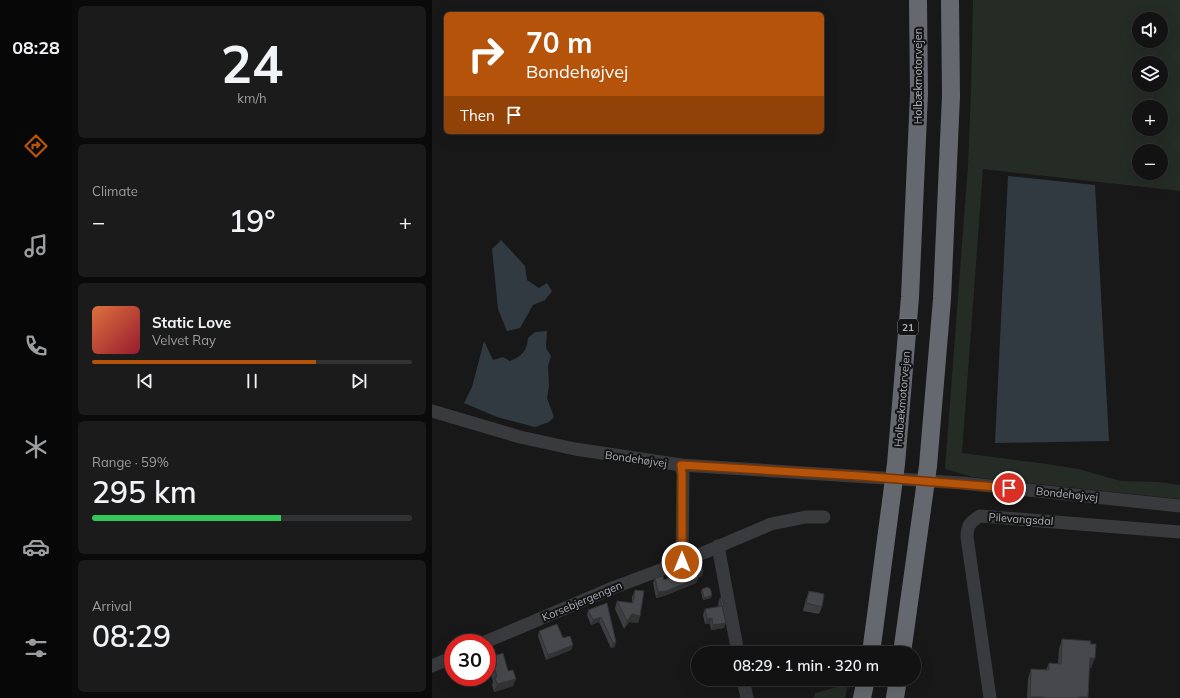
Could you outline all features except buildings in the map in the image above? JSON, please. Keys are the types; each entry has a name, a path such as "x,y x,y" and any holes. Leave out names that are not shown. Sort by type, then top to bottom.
{"highway":[{"name":"Holbækmotorvejen","path":"872,646 896,464 910,297 920,94 918,0"},
{"path":"903,646 928,466 942,299 951,96 950,0"},
{"path":"862,698 865,686"},
{"path":"895,698 897,686"}],"street":[{"name":"Bondehøjvej","path":"432,411 520,437 575,449 681,465 962,483 1180,506"},
{"path":"681,465 682,562"},
{"name":"Pilevangsdal","path":"990,698 967,537 967,527 972,521 980,516 1180,532"},
{"name":"Korsebjergengen","path":"496,638 771,524 806,517 824,517"},
{"path":"718,546 737,646"},
{"path":"432,666 444,661"},
{"path":"744,686 747,698"}],"shaded area":[{"path":"973,0 1180,0 1180,191 983,169 962,453 1078,469 1121,481 1158,482 1180,485 1180,499 972,477 945,469 968,165"},
{"path":"1008,176 1095,185 1109,441 995,443"},
{"path":"501,240 525,266 527,280 539,288 547,283 552,291 545,300 533,305 520,328 507,331 498,309 492,249"},
{"path":"547,331 546,348 551,356 548,366 549,386 547,398 554,417 549,422 535,427 497,417 464,403 472,387 484,341 493,360 503,357 510,361 518,357 525,350 528,338 535,332"},
{"path":"841,686 848,686 845,698 814,698 815,693"}],"route":[{"path":"682,562 681,465 962,483 1009,488"}]}
